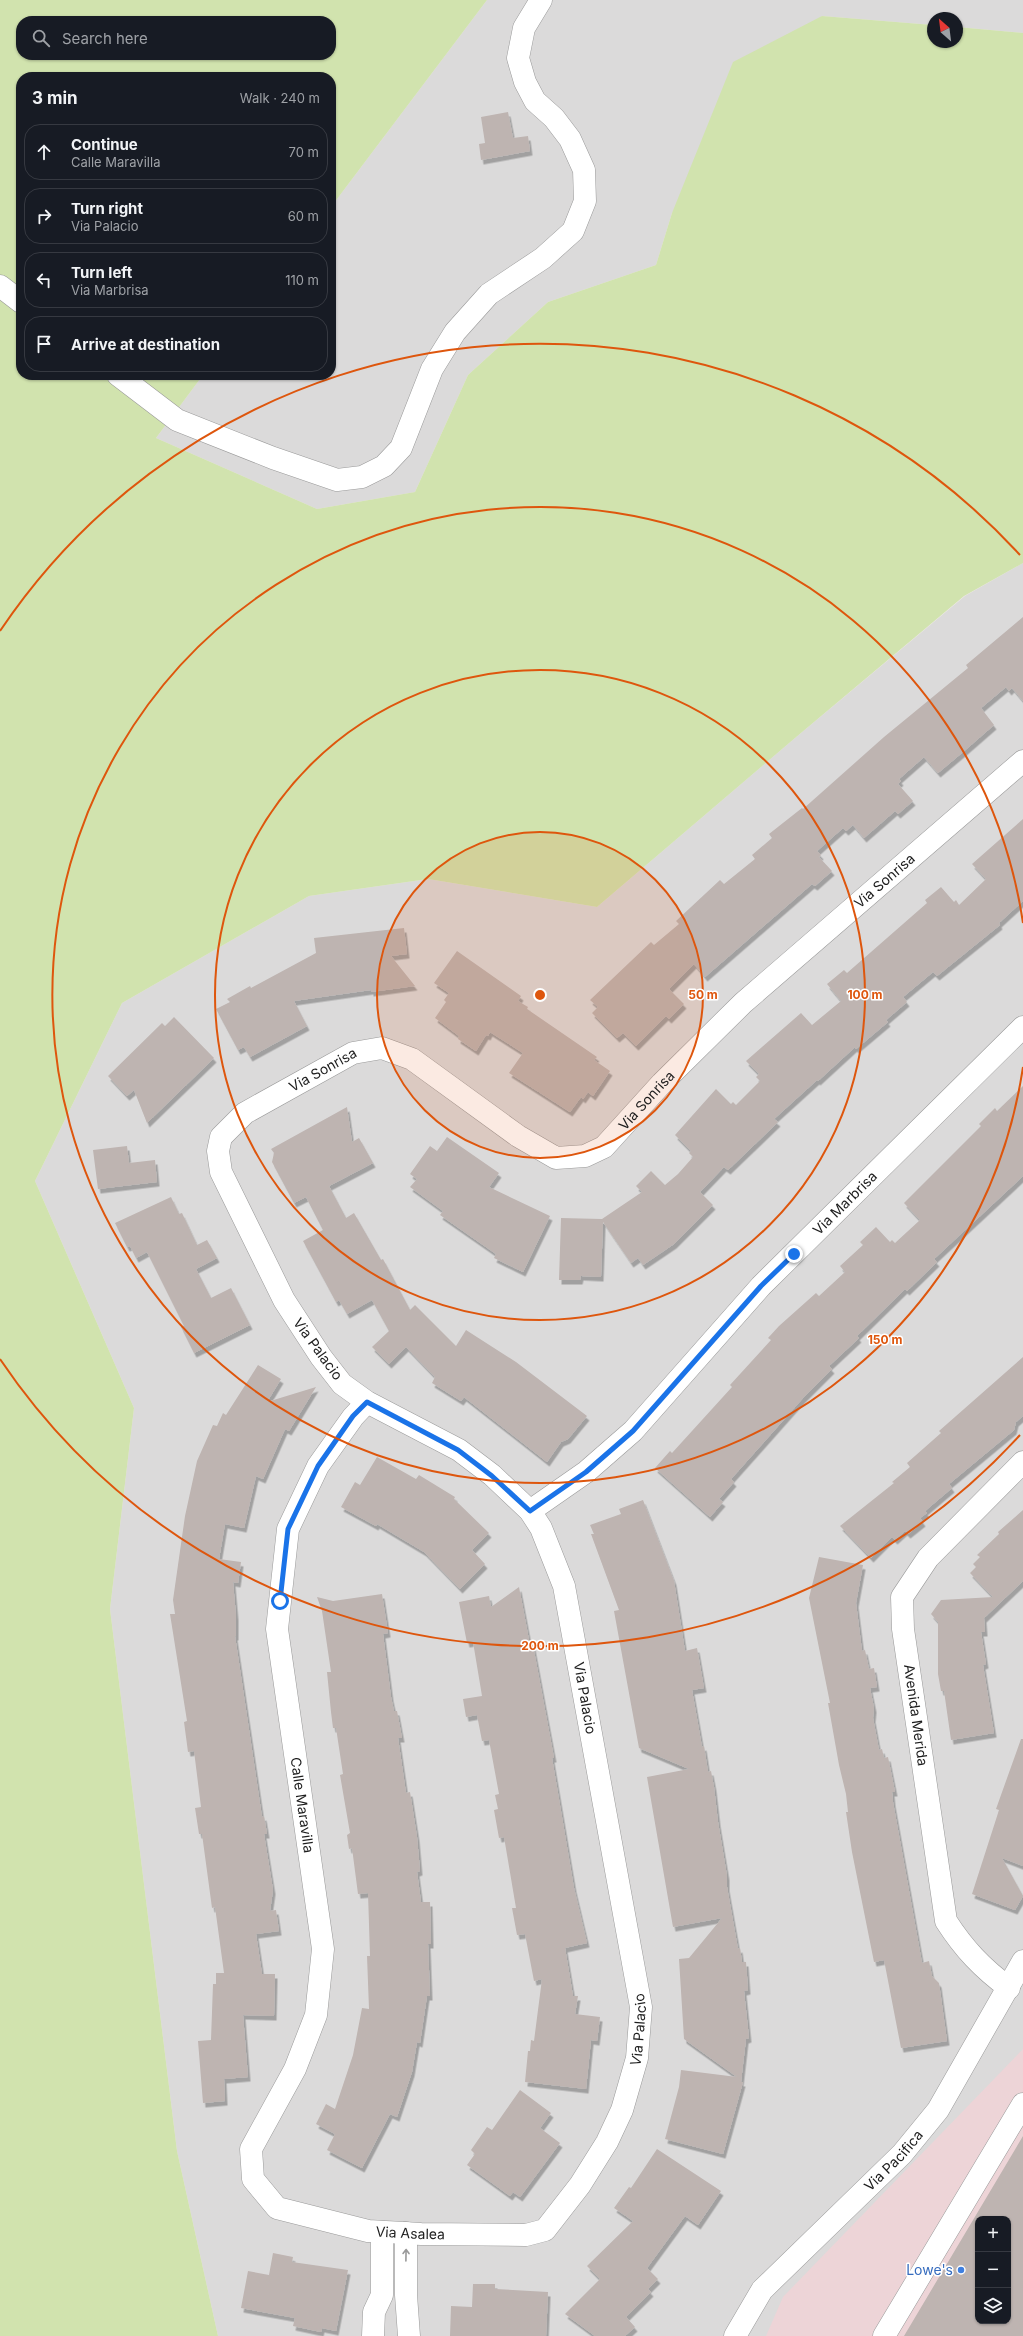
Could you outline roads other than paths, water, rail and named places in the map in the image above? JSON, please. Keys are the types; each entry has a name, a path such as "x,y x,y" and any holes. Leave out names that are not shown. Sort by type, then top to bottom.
{"street":[{"path":"125,380 177,420 273,458 330,478 337,480 362,477 384,466 401,448 432,369 455,332 489,294 543,258 573,231 584,201 584,170 570,139 554,118 535,101 525,82 518,58 524,28 541,0"},
{"path":"0,286 16,298"},
{"name":"Via Sonrisa","path":"221,1137 245,1113 353,1053 382,1048 412,1059 518,1136 556,1158 585,1156 604,1147 662,1083 743,1003 1023,762"},
{"name":"Via Marbrisa","path":"530,1511 586,1472 633,1431 761,1286 1023,1027"},
{"name":"Via Palacio","path":"221,1137 218,1151 221,1172 284,1300 321,1357 342,1384 367,1402 458,1450 492,1476 530,1511 541,1528 564,1586 641,2007 637,2058 622,2110 607,2142 580,2185 545,2230"},
{"name":"Calle Maravilla","path":"278,2208 253,2179 251,2149 295,2069 316,2015 323,1949 277,1629 288,1529 318,1466 353,1416 367,1402"},
{"name":"Avenida Merida","path":"1009,1988 989,1973 962,1946 946,1921 903,1629 902,1597 928,1558 1023,1462"},
{"name":"Via Pacifica","path":"735,2336 762,2290 902,2154 938,2110 1009,1988 1023,1961"},
{"path":"884,2336 1023,2104"},
{"name":"Via Asalea","path":"278,2208 368,2231 526,2235 545,2230"},
{"path":"373,2336 374,2312 382,2295 382,2232"},
{"path":"406,2233 406,2295 409,2336"},
{"path":"382,2295 406,2295"}],"place":[{"name":"Lowe's","path":"961,2270"}]}
